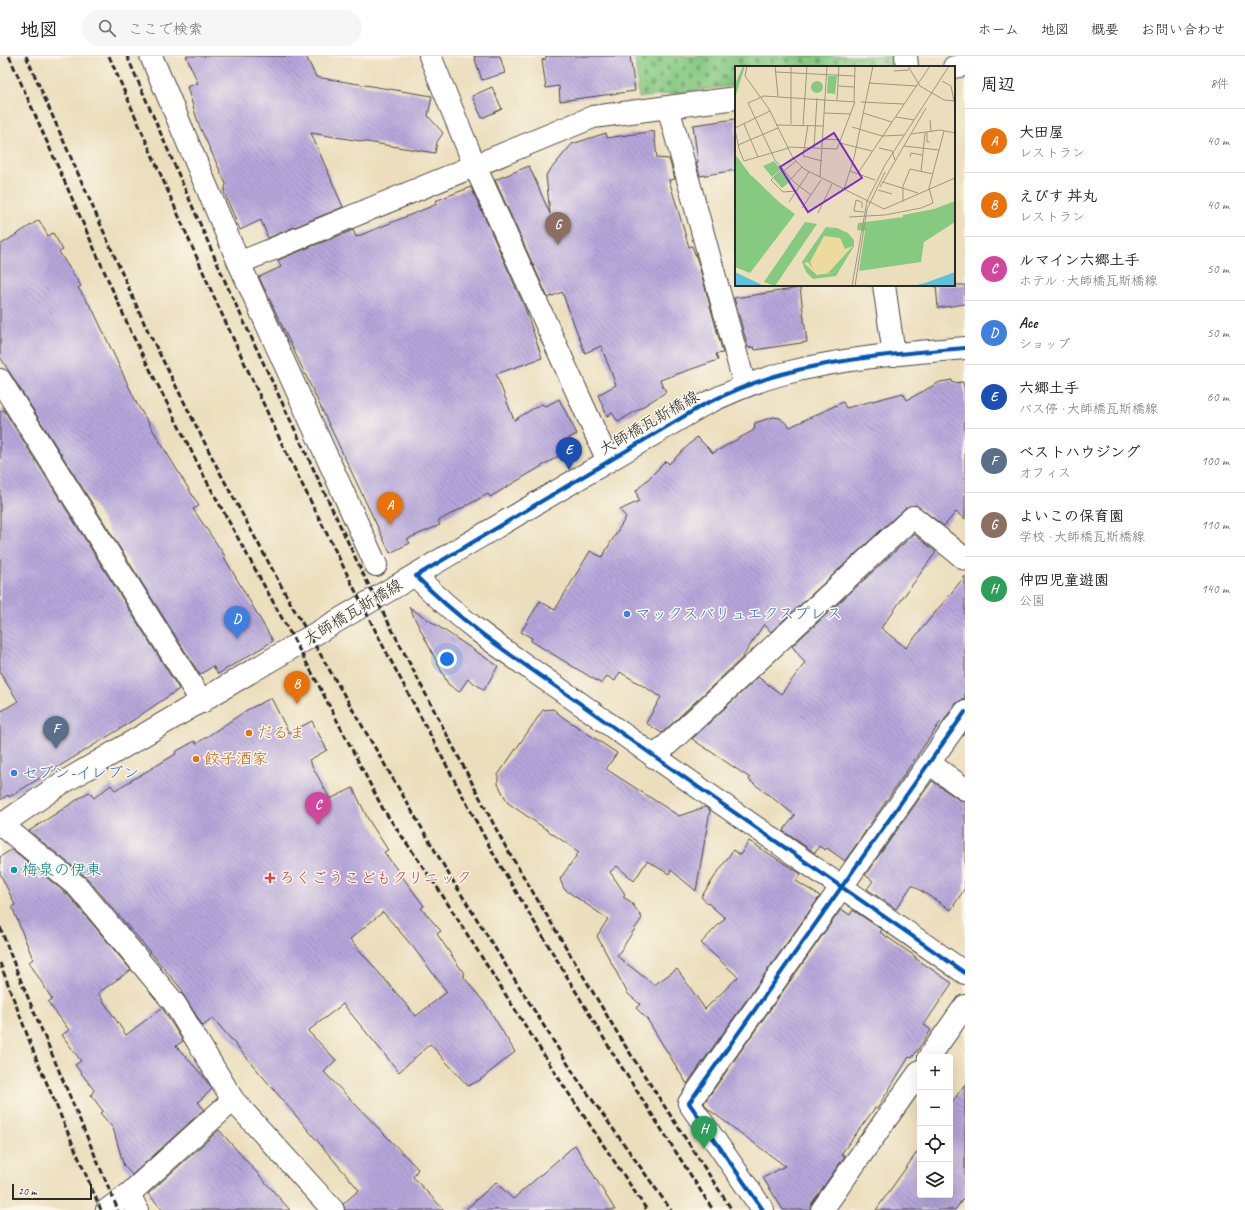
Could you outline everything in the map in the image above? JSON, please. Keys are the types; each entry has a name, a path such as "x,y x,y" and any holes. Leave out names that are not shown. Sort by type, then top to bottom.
{"street":[{"path":"151,56 239,263 376,565"},
{"path":"906,56 907,66"},
{"path":"437,62 475,166 608,461"},
{"path":"955,67 965,65"},
{"path":"239,263 593,117 735,98"},
{"path":"668,107 745,386"},
{"path":"884,286 894,355"},
{"name":"大師橋瓦斯橋線","path":"1,826 59,785 416,576 703,405 745,386 781,374 820,365 894,355 965,348"},
{"path":"0,380 202,702"},
{"path":"654,757 913,517 965,559"},
{"path":"416,576 437,598 482,634 654,757 965,973"},
{"path":"758,1208 689,1103 843,887 965,712"},
{"path":"929,763 965,789"},
{"path":"1,826 78,887 175,1004 233,1100 333,1210"},
{"path":"931,1054 965,1006"},
{"path":"822,1210 917,1075"},
{"path":"107,1210 133,1202 233,1100"}],"green space":[{"path":"635,56 890,56 891,64 877,66 735,66 735,85 639,98"}],"building":[{"path":"186,56 306,56 316,77 432,96 428,116 443,133 437,142 435,153 311,133 343,207 268,238 261,220 240,230 224,192 226,184 199,125 187,87 198,83"},
{"path":"474,56 500,56 505,73 482,80"},
{"path":"546,56 630,56 635,91 560,101 559,86 546,88 542,60 546,59"},
{"path":"492,87 502,109 482,118 472,96"},
{"path":"735,119 735,170 700,176 696,162 698,162 693,125"},
{"path":"654,131 657,158 669,159 675,179 669,180 689,247 692,246 698,262 723,353 716,354 718,360 660,380 666,392 618,422 612,413 607,416 598,395 616,385 601,346 585,353 562,292 548,298 495,180 529,166 550,214 546,175 572,144 606,133 607,138"},
{"path":"471,187 525,308 542,358 496,374 514,420 541,404 546,406 559,399 577,434 569,438 574,447 490,497 488,494 438,521 440,525 407,539 410,543 390,553 259,277 281,267 278,260 353,230 356,237 437,204 435,201"},
{"path":"39,220 48,236 53,233 63,250 59,252 81,286 78,288 93,310 137,404 199,506 193,509 225,556 224,557 273,641 218,674 213,666 200,675 0,357 0,245"},
{"path":"965,285 965,304 938,308 936,286"},
{"path":"800,288 807,342 755,350 754,347 748,348 734,298"},
{"path":"952,380 953,383 963,382 965,394 965,519 956,512 944,526 916,505 905,508 771,632 764,624 742,658 662,733 646,723 661,697 620,672 615,681 607,676 602,684 531,641 532,638 521,632 540,601 555,610 590,551 602,557 626,517 620,510 639,501 636,491 666,461 669,464 697,437 713,453 754,430 755,423 773,417 780,418 790,427 843,402 846,408 903,393 907,400 940,382"},
{"path":"4,410 179,689 120,729 9,797 8,795 0,800 0,712 18,701 0,673 0,412"},
{"path":"914,534 936,552 881,628 906,648 965,576 965,698 955,704 943,722 941,721 845,861 827,848 825,850 819,846 815,853 783,831 795,815 749,780 750,778 692,739 758,677 781,694 805,663 792,646"},
{"path":"409,607 498,666 484,690 468,679 459,692 448,684"},
{"path":"271,698 289,733 312,721 327,750 309,760 330,799 353,788 368,819 388,850 384,852 424,906 421,908 441,931 437,934 465,975 463,976 487,1006 515,1052 480,1080 468,1086 430,1044 399,1072 343,1004 308,1031 336,1060 324,1072 418,1169 413,1177 444,1210 345,1210 343,1204 359,1190 213,1018 203,1026 182,993 183,991 88,879 29,831 89,792 94,798 111,785 115,790 176,754 175,752 195,741 196,744 247,710","holes":["383,912 413,947 447,992 416,1016 350,939"]},
{"path":"553,709 617,753 606,769 679,816 705,807 710,810 696,891 671,870 669,874 647,861 634,881 617,866 610,872 625,894 623,897 631,902 642,918 617,956 654,985 677,969 705,1009 738,977 701,943 725,918 701,897 733,850 740,855 749,841 801,874 796,881 820,896 687,1084 647,1019 636,1008 640,1004 628,994 597,936 608,919 564,889 560,879 579,852 508,803 498,784 498,775 543,710"},
{"path":"932,781 958,799 965,801 965,888 951,910 912,885 896,909 867,889 873,881 865,875"},
{"path":"12,849 69,896 131,970 98,993 126,1035 162,1008 183,1041 176,1046 204,1077 212,1089 198,1102 204,1109 132,1175 124,1166 113,1128 100,1113 103,1111 91,1095 94,1090 75,1065 81,1061 62,1035 69,1030 48,1002 52,999 29,962 33,959 12,907 15,905 0,873 0,857"},
{"path":"841,909 850,915 853,910 882,930 880,932 916,957 915,958 952,983 924,1025 931,1030 912,1058 909,1057 877,1109 875,1108 841,1154 845,1156 812,1203 810,1210 783,1210 763,1178 785,1166 708,1109 704,1103"},
{"path":"965,1084 965,1196 955,1210 876,1210 917,1152 917,1198 953,1198 953,1101"},
{"path":"219,1130 290,1210 163,1210 148,1194"},
{"path":"575,1145 615,1210 465,1210 496,1182 513,1199"}],"railway":[{"path":"9,56 132,334 205,478 317,682 383,809 439,890 563,1085 647,1210"},
{"path":"26,56 145,325 219,471 291,604 451,878 576,1077 671,1210"},
{"path":"109,56 214,297 282,444 382,644 493,853 612,1052 713,1210"},
{"path":"127,56 228,288 363,574 504,844 624,1044 732,1210"},
{"path":"0,927 18,974 118,1210"},
{"path":"0,963 36,1058 101,1210"}],"cycle path":[{"path":"965,348 896,354 804,368 762,380 722,396 703,405 416,576 458,615 504,650 690,782 965,973"},
{"path":"763,1210 689,1103 965,712"}],"place":[{"name":"よいこの保育園","path":"558,245"},
{"name":"六郷土手","path":"569,470"},
{"name":"大田屋","path":"390,525"},
{"name":"マックスバリュエクスプレス","path":"627,614"},
{"name":"Ace","path":"237,639"},
{"name":"えびす 丼丸","path":"297,704"},
{"name":"だるま","path":"249,733"},
{"name":"ベストハウジング","path":"56,749"},
{"name":"餃子酒家","path":"196,759"},
{"name":"セブン-イレブン","path":"14,773"},
{"name":"ルマイン六郷土手","path":"318,825"},
{"name":"梅泉の伊東","path":"14,870"},
{"name":"ろくごうこどもクリニック","path":"270,878"},
{"name":"仲四児童遊園","path":"704,1149"}]}
